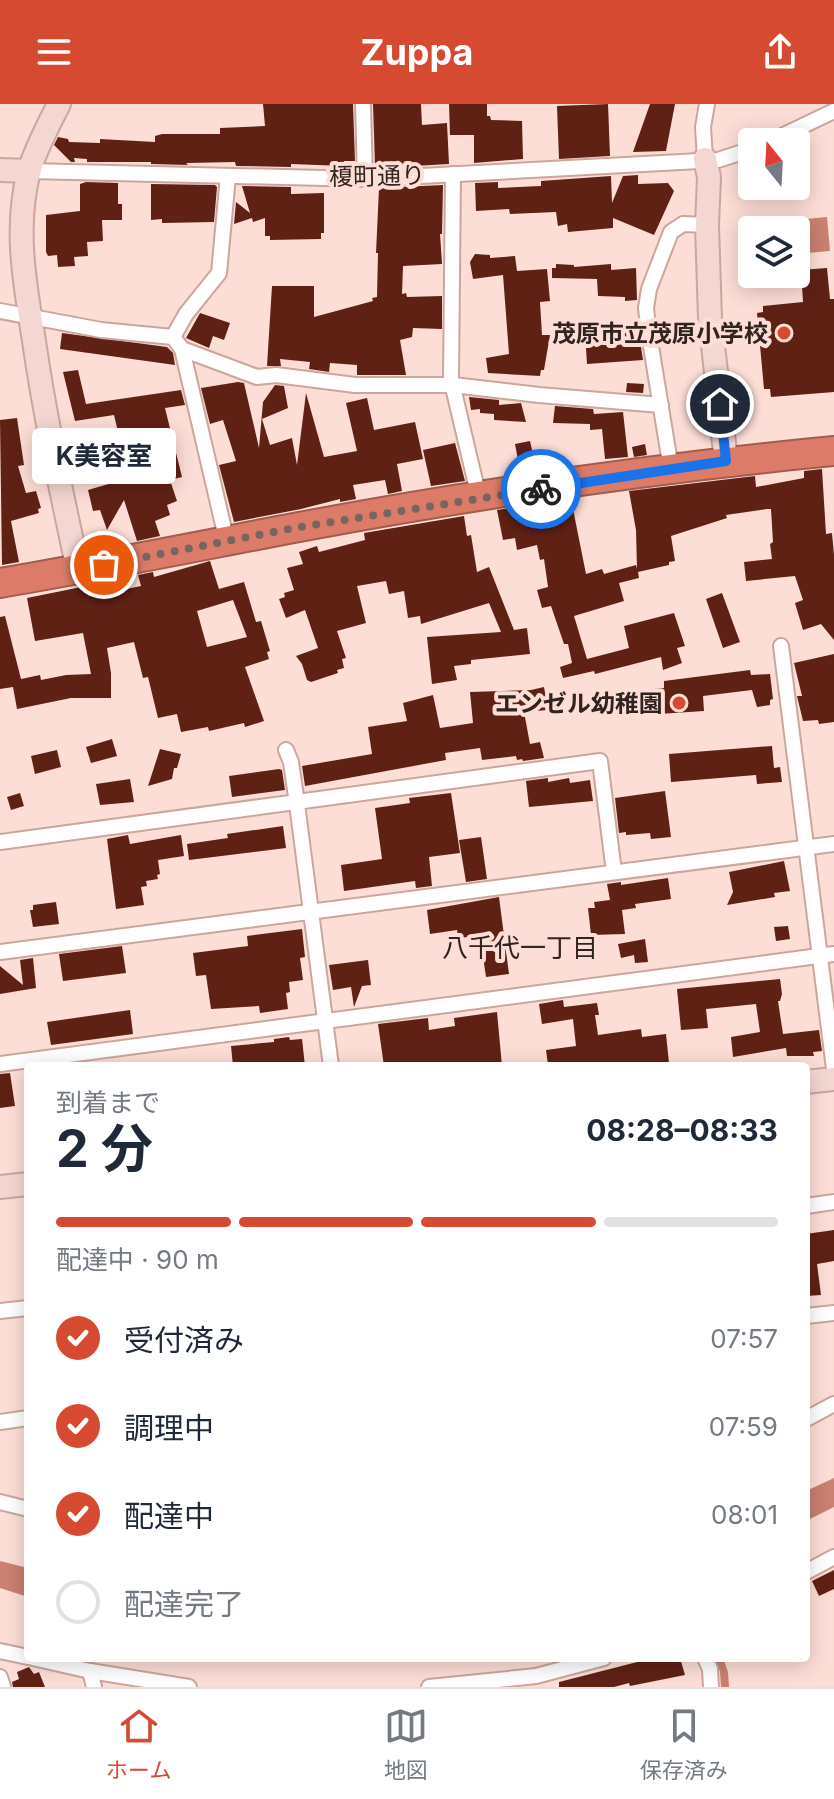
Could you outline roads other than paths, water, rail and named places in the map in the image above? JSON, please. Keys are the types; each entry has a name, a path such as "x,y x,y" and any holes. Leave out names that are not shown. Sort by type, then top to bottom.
{"highway":[{"path":"0,583 300,527 481,498 726,461 834,451"}],"street":[{"path":"59,104 42,137 30,171 21,234 22,265 43,404 78,570"},
{"path":"363,104 365,179"},
{"path":"707,104 703,127 709,177 710,319 726,461"},
{"path":"798,128 834,111"},
{"name":"榎町通り","path":"0,170 365,179 728,158 738,154"},
{"path":"453,174 453,385 481,498"},
{"path":"227,542 178,343 186,314 219,273 228,176"},
{"path":"671,469 646,308 649,289 671,232 683,224 707,225"},
{"path":"0,311 178,343 257,377 276,375 355,385 453,385 661,405"},
{"path":"781,646 806,848 827,955 820,970 834,1069"},
{"path":"286,750 291,762 297,804 330,1062"},
{"path":"0,842 600,761 614,872"},
{"path":"0,952 834,844"},
{"path":"0,1064 827,955"},
{"path":"810,1082 834,1079"},
{"path":"0,1187 24,1184"},
{"path":"810,1205 834,1202"},
{"path":"0,1311 24,1308"},
{"path":"810,1316 834,1313"},
{"path":"810,1417 834,1404"},
{"path":"0,1422 24,1419"},
{"path":"0,1502 24,1508"},
{"path":"810,1570 834,1557"},
{"path":"0,1651 24,1657"},
{"path":"48,1662 189,1687"},
{"path":"429,1687 536,1676 589,1662"},
{"path":"707,1662 711,1687"},
{"path":"90,1671 94,1687"},
{"path":"0,1677 3,1687"}],"place":[{"name":"茂原市立茂原小学校","path":"784,333"},
{"name":"K美容室","path":"104,565"},
{"name":"エンゼル幼稚園","path":"679,703"}],"district":[{"name":"八千代一丁目","path":"520,947"}]}
